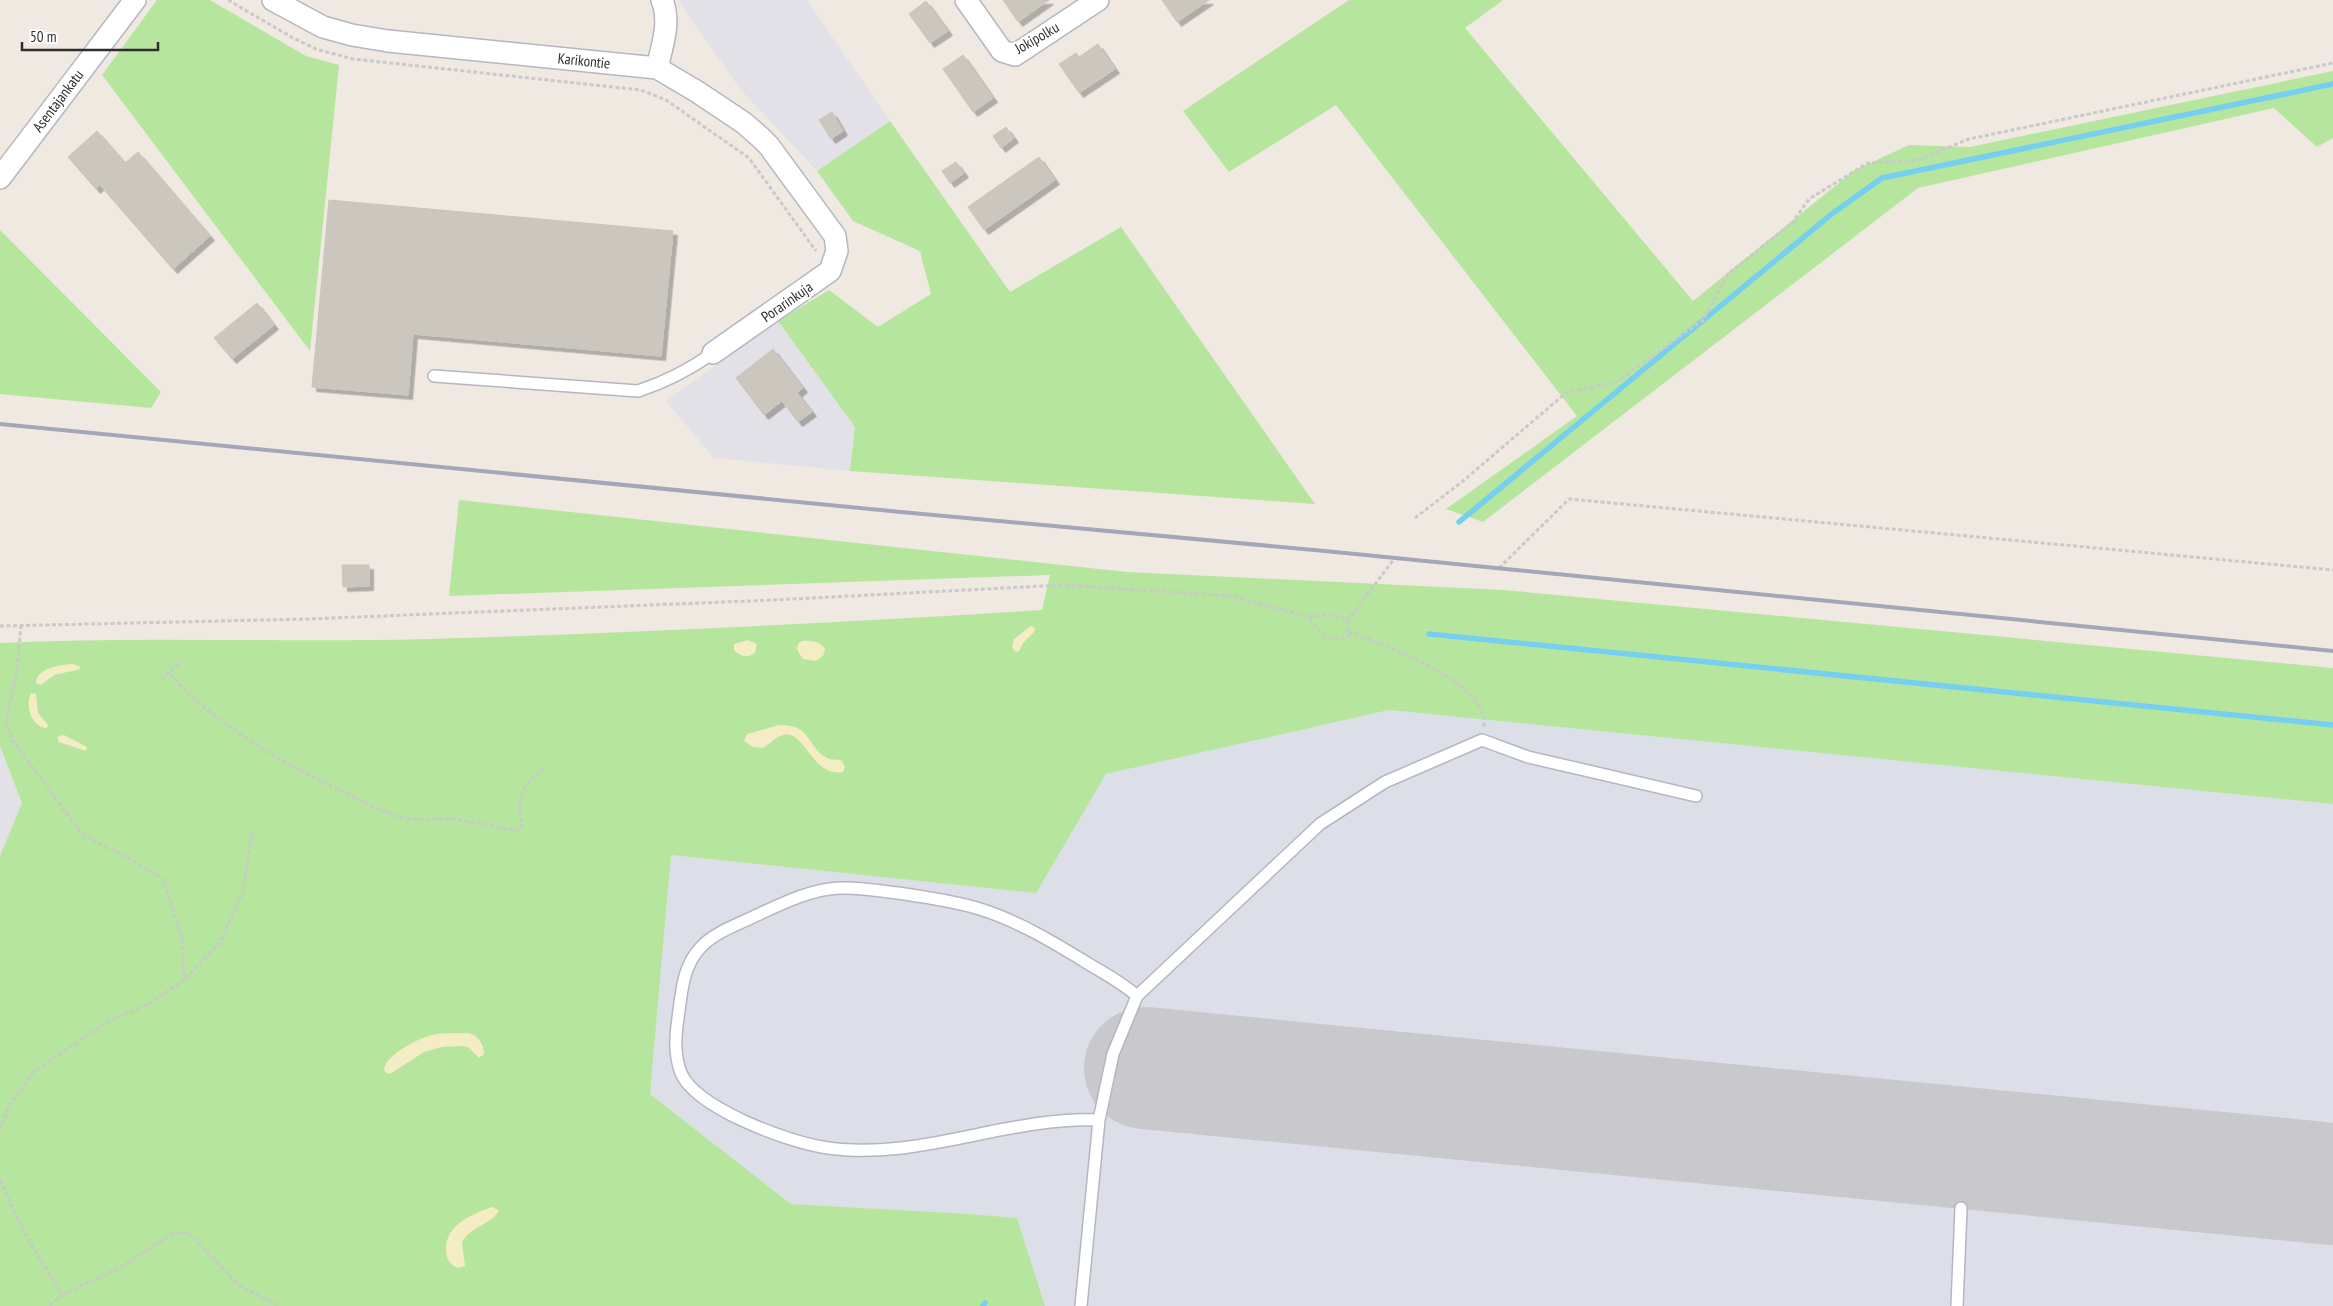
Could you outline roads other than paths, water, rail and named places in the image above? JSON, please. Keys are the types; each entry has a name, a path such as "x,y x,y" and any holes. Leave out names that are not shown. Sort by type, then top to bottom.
{"street":[{"name":"Asentajankatu","path":"0,178 135,0"},
{"name":"Karikontie","path":"273,0 323,27 370,38 657,68 744,123 769,146 835,236 837,252 830,271"},
{"path":"657,68 666,26 666,10 662,0"},
{"name":"Jokipolku","path":"966,0 1002,50 1015,55 1098,0"},
{"name":"Porarinkuja","path":"713,353 830,271"}],"lane":[{"path":"434,376 638,391 674,378 713,353"},
{"path":"1081,1306 1099,1120 1113,1054 1137,996 1320,824 1385,782 1482,740 1528,758 1696,796"},
{"path":"1099,1120 1073,1119 1036,1123 894,1150 822,1147 780,1137 748,1123 703,1098 689,1087 677,1059 675,1037 684,976 690,960 696,952 702,945 719,933 770,910 822,890 839,888 867,889 921,896 979,909 1013,922 1120,981 1137,996"},
{"path":"1957,1306 1961,1208"}],"waterway":[{"path":"1459,522 1833,213 1882,178 2333,84"},
{"path":"1429,634 2333,725"}],"railway":[{"path":"0,424 901,512 1325,551 2333,651"}]}
